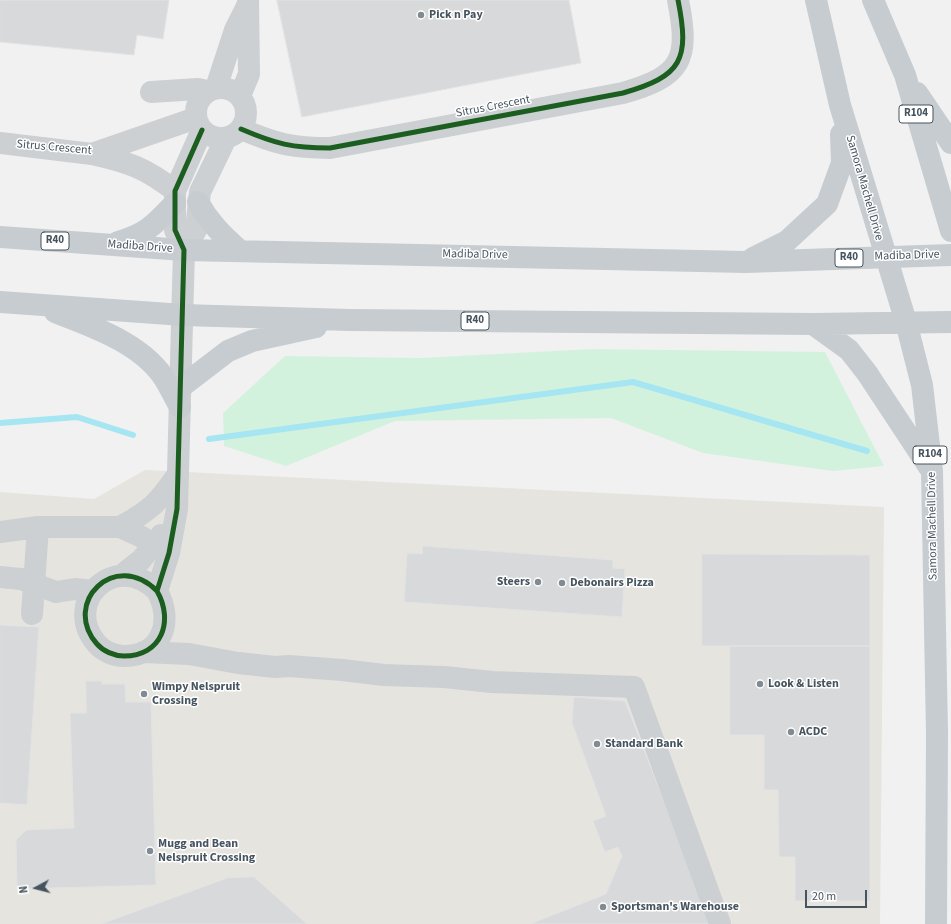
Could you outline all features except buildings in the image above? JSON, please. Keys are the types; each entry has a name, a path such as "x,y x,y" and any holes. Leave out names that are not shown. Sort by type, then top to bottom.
{"main road":[{"name":"Samora Machell Drive","path":"816,0 840,105 884,257 906,322 922,385 932,471 937,733 936,924"},
{"name":"R104","path":"873,0 905,75 951,231"},
{"path":"905,75 951,143"},
{"path":"746,262 788,241 827,204 842,163 840,105"},
{"path":"109,244 132,238 150,229 175,197"},
{"path":"198,202 207,218 220,234 239,250"},
{"name":"Madiba Drive","path":"0,237 184,250 746,262 951,255"},
{"name":"R40","path":"0,302 183,315 348,320 813,324 951,322"},
{"path":"35,304 100,330 134,348 162,374 181,397 228,351 252,341 348,320"},
{"path":"813,324 849,350 867,373 932,471"}],"street":[{"name":"Sitrus Crescent","path":"0,143 92,154 191,124 209,136 217,138 233,134 267,140 290,147 330,148 623,93 648,86 671,73 680,61 683,40 678,0"},
{"path":"240,96 249,74 248,2"},
{"path":"157,591 170,553 175,516 178,474 184,250 175,230 175,197 197,103 212,89 235,30 248,2"},
{"path":"151,92 184,89 225,88 240,96 245,104 245,121 233,134 200,192 196,230 184,250"},
{"path":"92,154 140,167 175,197"},
{"path":"120,527 144,514 160,500 178,474"},
{"path":"122,575 142,579 157,591 163,601 166,613 165,624 157,640 143,652 132,656 121,656 100,647 87,630 85,619 89,599 101,583 122,575 141,560 175,516"},
{"path":"0,532 38,527 120,527 142,537 153,546"},
{"path":"32,614 38,527"},
{"path":"10,578 56,592 89,599"},
{"path":"165,624 189,654"},
{"path":"143,652 189,654 238,663 275,667 342,670 384,675 444,677 492,682 634,687 720,924"}],"shaded area":[{"path":"145,470 884,507 880,924 0,924 0,492 94,499"}],"green space":[{"path":"593,349 825,352 884,466 833,471 703,453 611,418 395,421 286,466 224,446 223,413 285,356 420,358"}],"waterway":[{"path":"209,439 633,382 867,451"},
{"path":"0,423 77,417 133,435"}],"cycle path":[{"path":"241,129 284,144 330,148 623,93 643,87 658,80 669,72 677,63 683,37 678,0"},
{"path":"157,591 141,580 125,576 110,579 98,586 89,598 85,613 88,628 99,647 116,655 124,656 137,654 148,650 156,643 161,635 164,625 162,602 157,591 169,553 177,509 184,250 175,230 175,191 202,130"}],"place":[{"name":"Pick n Pay","path":"421,15"},
{"name":"Steers","path":"538,582"},
{"name":"Debonairs Pizza","path":"562,583"},
{"name":"Look & Listen","path":"760,684"},
{"name":"Wimpy Nelspruit Crossing","path":"144,694"},
{"name":"ACDC","path":"791,732"},
{"name":"Standard Bank","path":"597,744"},
{"name":"Mugg and Bean Nelspruit Crossing","path":"150,851"},
{"name":"Sportsman's Warehouse","path":"603,907"}]}
